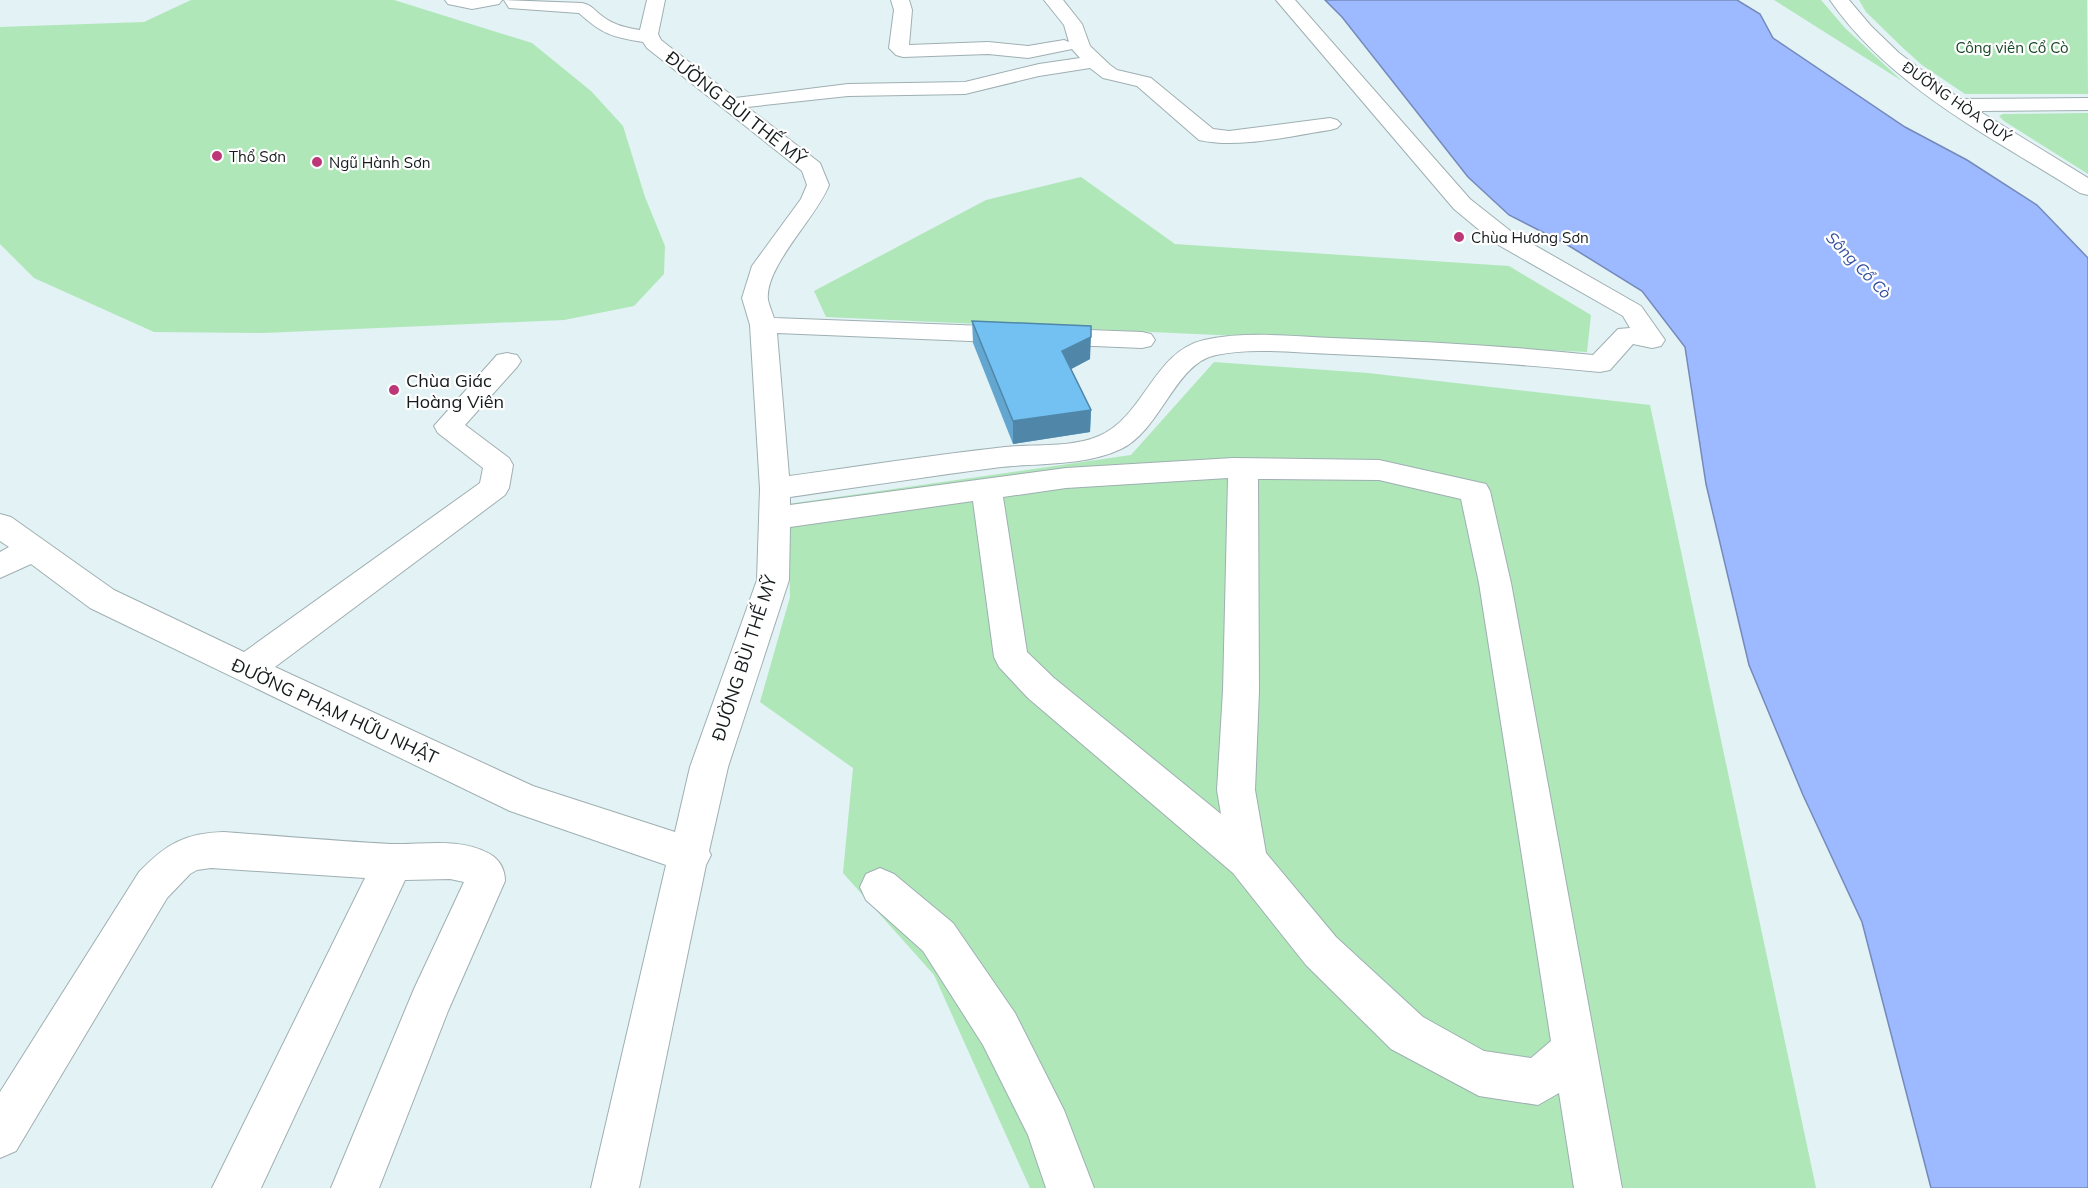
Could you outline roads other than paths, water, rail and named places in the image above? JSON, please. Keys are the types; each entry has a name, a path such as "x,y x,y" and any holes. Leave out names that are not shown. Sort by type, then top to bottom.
{"street":[{"path":"454,0 472,4 493,0"},
{"path":"513,0 514,4 519,5 587,9 596,22 606,27 634,36 650,37"},
{"name":"ĐƯỜNG BÙI THẾ MỸ","path":"615,1188 658,987 710,767 773,580 774,504 762,325 755,298 764,266 812,200 818,185 812,168 671,59 650,37 648,34 656,0"},
{"path":"900,0 903,9 899,48 903,51 988,48 1028,52 1078,43"},
{"path":"1053,0 1073,24 1078,43 1110,74 1144,82 1212,137 1249,135 1330,124"},
{"path":"774,504 1003,457 1111,443 1132,428 1181,366 1192,354 1203,348 1231,345 1457,350 1600,364 1628,335 1652,340 1632,311 1504,238 1462,204 1286,0"},
{"name":"ĐƯỜNG HÒA QUÝ","path":"1839,0 1864,29 1897,60 1958,105 2088,188"},
{"path":"732,105 746,101 848,90 930,90 965,87 1040,70 1095,61"},
{"path":"1958,105 2088,104"},
{"path":"762,325 1142,340"},
{"path":"246,669 494,488 498,465 448,426 507,361"},
{"path":"774,504 986,489 1066,478 1243,468 1379,470 1475,490 1495,583 1598,1188"},
{"path":"1243,468 1241,691 1236,790 1247,860"},
{"path":"986,489 1011,657 1041,688 1247,860 1322,951 1407,1033 1479,1073 1538,1082 1574,1050"},
{"name":"ĐƯỜNG PHẠM HỮU NHẬT","path":"0,525 102,599 246,669 523,799 690,855"},
{"path":"0,566 33,549"},
{"path":"0,1135 153,885 177,859 198,850 224,850 393,862 450,861 476,867 485,874 485,881 429,1004 355,1188"},
{"path":"236,1188 393,862"},
{"path":"880,887 938,937 999,1029 1048,1126 1070,1188"}],"water":[{"name":"Sông Cổ Cò","path":"1325,0 1737,0 1760,14 1773,38 1905,127 1967,160 2037,205 2088,258 2088,1188 1931,1188 1862,922 1803,795 1749,665 1706,484 1685,347 1642,291 1566,244 1509,215 1468,177 1342,17"}],"place":[{"name":"Thổ Sơn","path":"217,156"},
{"name":"Ngũ Hành Sơn","path":"317,162"},
{"name":"Chùa Hương Sơn","path":"1459,237"},
{"name":"Chùa Giác Hoàng Viên","path":"394,390"}],"park label":[{"name":"Công viên Cổ Cò","path":"2012,47"}]}
